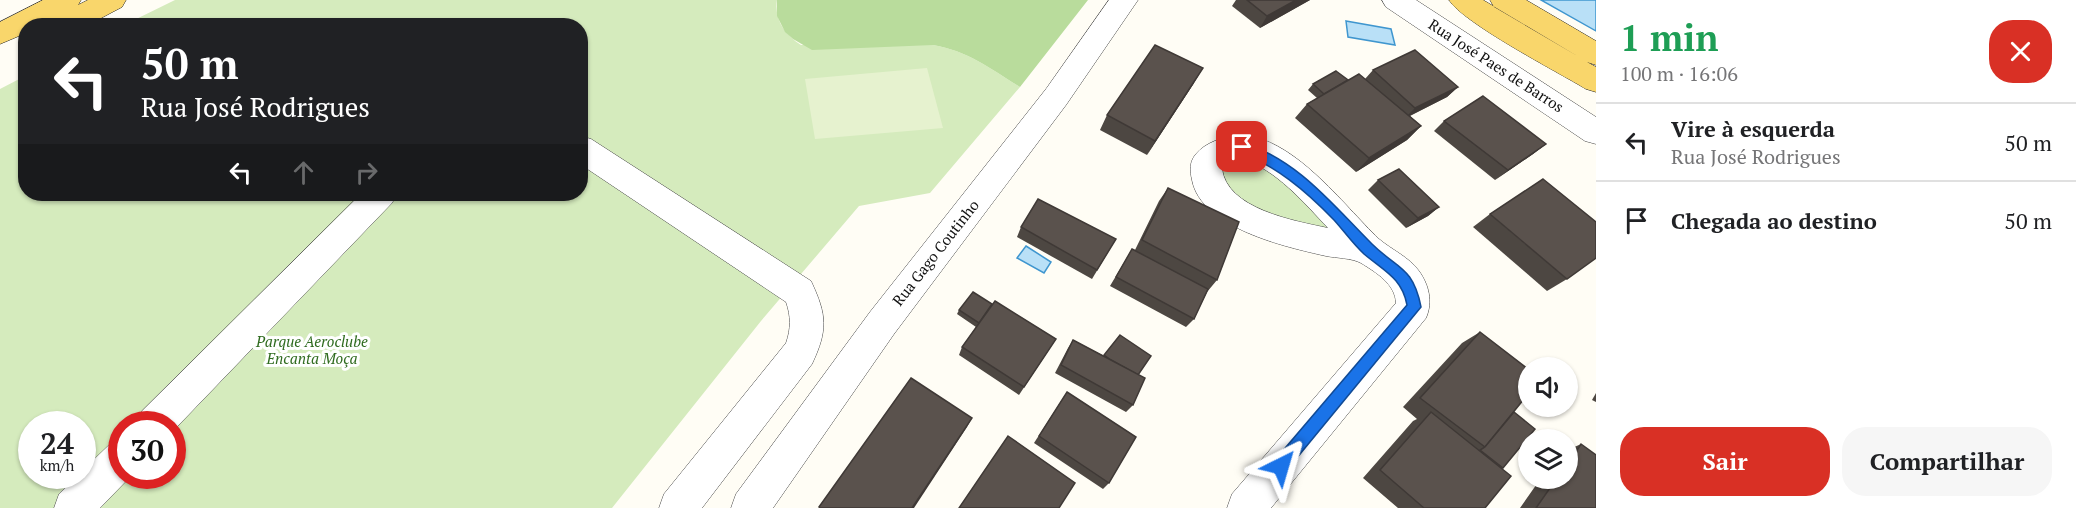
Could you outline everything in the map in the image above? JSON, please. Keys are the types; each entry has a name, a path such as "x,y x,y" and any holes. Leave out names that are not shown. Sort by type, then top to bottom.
{"main road":[{"path":"32,18 67,0"},
{"path":"77,18 112,0"},
{"path":"1462,0 1503,27 1596,81"},
{"path":"1504,0 1596,54"},
{"path":"0,34 18,25"},
{"path":"0,57 18,47"}],"street":[{"name":"Rua Gago Coutinho","path":"750,508 882,323 1056,97 1124,0"},
{"name":"Rua José Paes de Barros","path":"1396,0 1596,132"},
{"path":"588,153 799,292 805,304 808,329 800,353 678,508"},
{"path":"168,411 374,201"},
{"path":"1246,508 1414,307 1410,288 1391,266 1368,249"},
{"path":"73,508 108,473"}],"green space":[{"name":"Parque Aeroclube Encanta Moça","path":"175,0 777,0 777,14 782,26 790,37 801,45 933,45 968,56 1020,87 930,193 859,206 761,321 612,508 0,508 0,89 18,80 18,201 588,201 588,18 138,18"},
{"path":"777,0 1088,0 1020,87 968,56 933,45 812,50 785,32 777,16"},
{"path":"927,68 943,128 815,139 805,79"},
{"path":"1257,157 1353,244 1247,210 1211,173 1219,160"}],"water":[{"path":"1541,0 1596,0 1596,31"},
{"path":"1346,21 1391,29 1395,45 1348,37"},
{"path":"1026,246 1051,262 1044,273 1017,258"}],"building":[{"path":"1247,0 1296,0 1267,16"},
{"path":"1155,45 1203,68 1155,141 1107,115"},
{"path":"1415,50 1458,87 1415,108 1373,70"},
{"path":"1336,71 1348,80 1324,94 1313,84"},
{"path":"1359,74 1421,126 1369,158 1307,104"},
{"path":"1483,96 1546,144 1508,170 1444,121"},
{"path":"1399,169 1439,207 1418,218 1378,180"},
{"path":"1543,179 1596,222 1596,258 1567,279 1490,214"},
{"path":"1168,188 1239,222 1217,280 1142,240"},
{"path":"1038,199 1116,239 1097,270 1021,227"},
{"path":"1132,249 1208,289 1194,319 1116,277"},
{"path":"973,292 992,304 979,323 959,310"},
{"path":"995,301 1056,339 1024,387 962,347"},
{"path":"1480,332 1518,361 1518,406 1485,447 1420,398"},
{"path":"1120,335 1151,356 1138,375 1104,355"},
{"path":"1073,340 1145,378 1133,405 1061,365"},
{"path":"911,378 972,418 912,508 820,508 819,507"},
{"path":"1067,392 1136,437 1109,483 1039,436"},
{"path":"1431,412 1511,476 1485,508 1424,508 1380,470"},
{"path":"1514,412 1535,429 1518,429 1518,450 1503,468 1480,450"},
{"path":"1008,436 1075,483 1059,508 959,508"},
{"path":"1581,444 1596,455 1596,508 1536,508 1549,489 1578,489 1578,449"}],"route":[{"path":"1242,147 1269,158 1301,181 1338,215 1368,249 1391,266 1410,288 1414,307 1281,466"}]}
